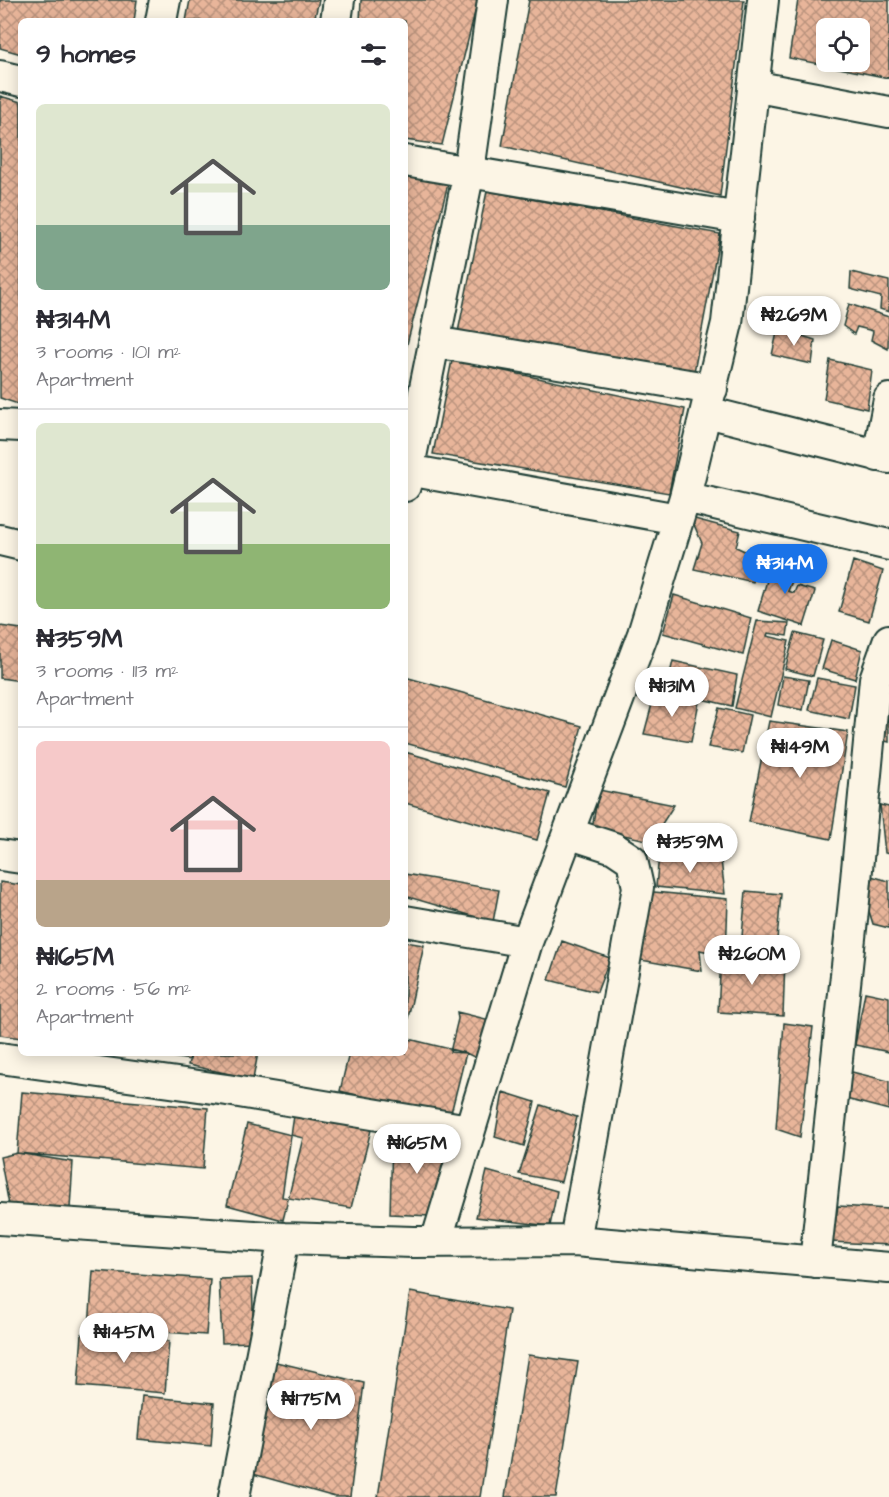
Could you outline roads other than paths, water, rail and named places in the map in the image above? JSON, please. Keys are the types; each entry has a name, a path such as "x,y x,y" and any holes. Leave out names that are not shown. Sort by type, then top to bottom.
{"street":[{"path":"162,18 165,0"},
{"path":"336,18 339,0"},
{"path":"408,473 469,171 493,0"},
{"path":"436,1242 527,942 643,634 682,508 727,323 763,0"},
{"path":"0,76 18,80"},
{"path":"753,86 889,112"},
{"path":"408,161 739,218"},
{"path":"434,342 710,400 884,457 889,399"},
{"path":"0,424 18,426"},
{"path":"408,478 682,508 889,545"},
{"path":"0,540 18,544"},
{"path":"815,1262 854,902 875,679 889,640"},
{"path":"568,833 614,848 632,860 638,887 575,1241"},
{"path":"0,855 18,858"},
{"path":"408,922 527,942"},
{"path":"0,1058 227,1090 470,1130"},
{"path":"0,1220 284,1238 436,1242 575,1241 889,1268"},
{"path":"234,1497 284,1238"}]}
